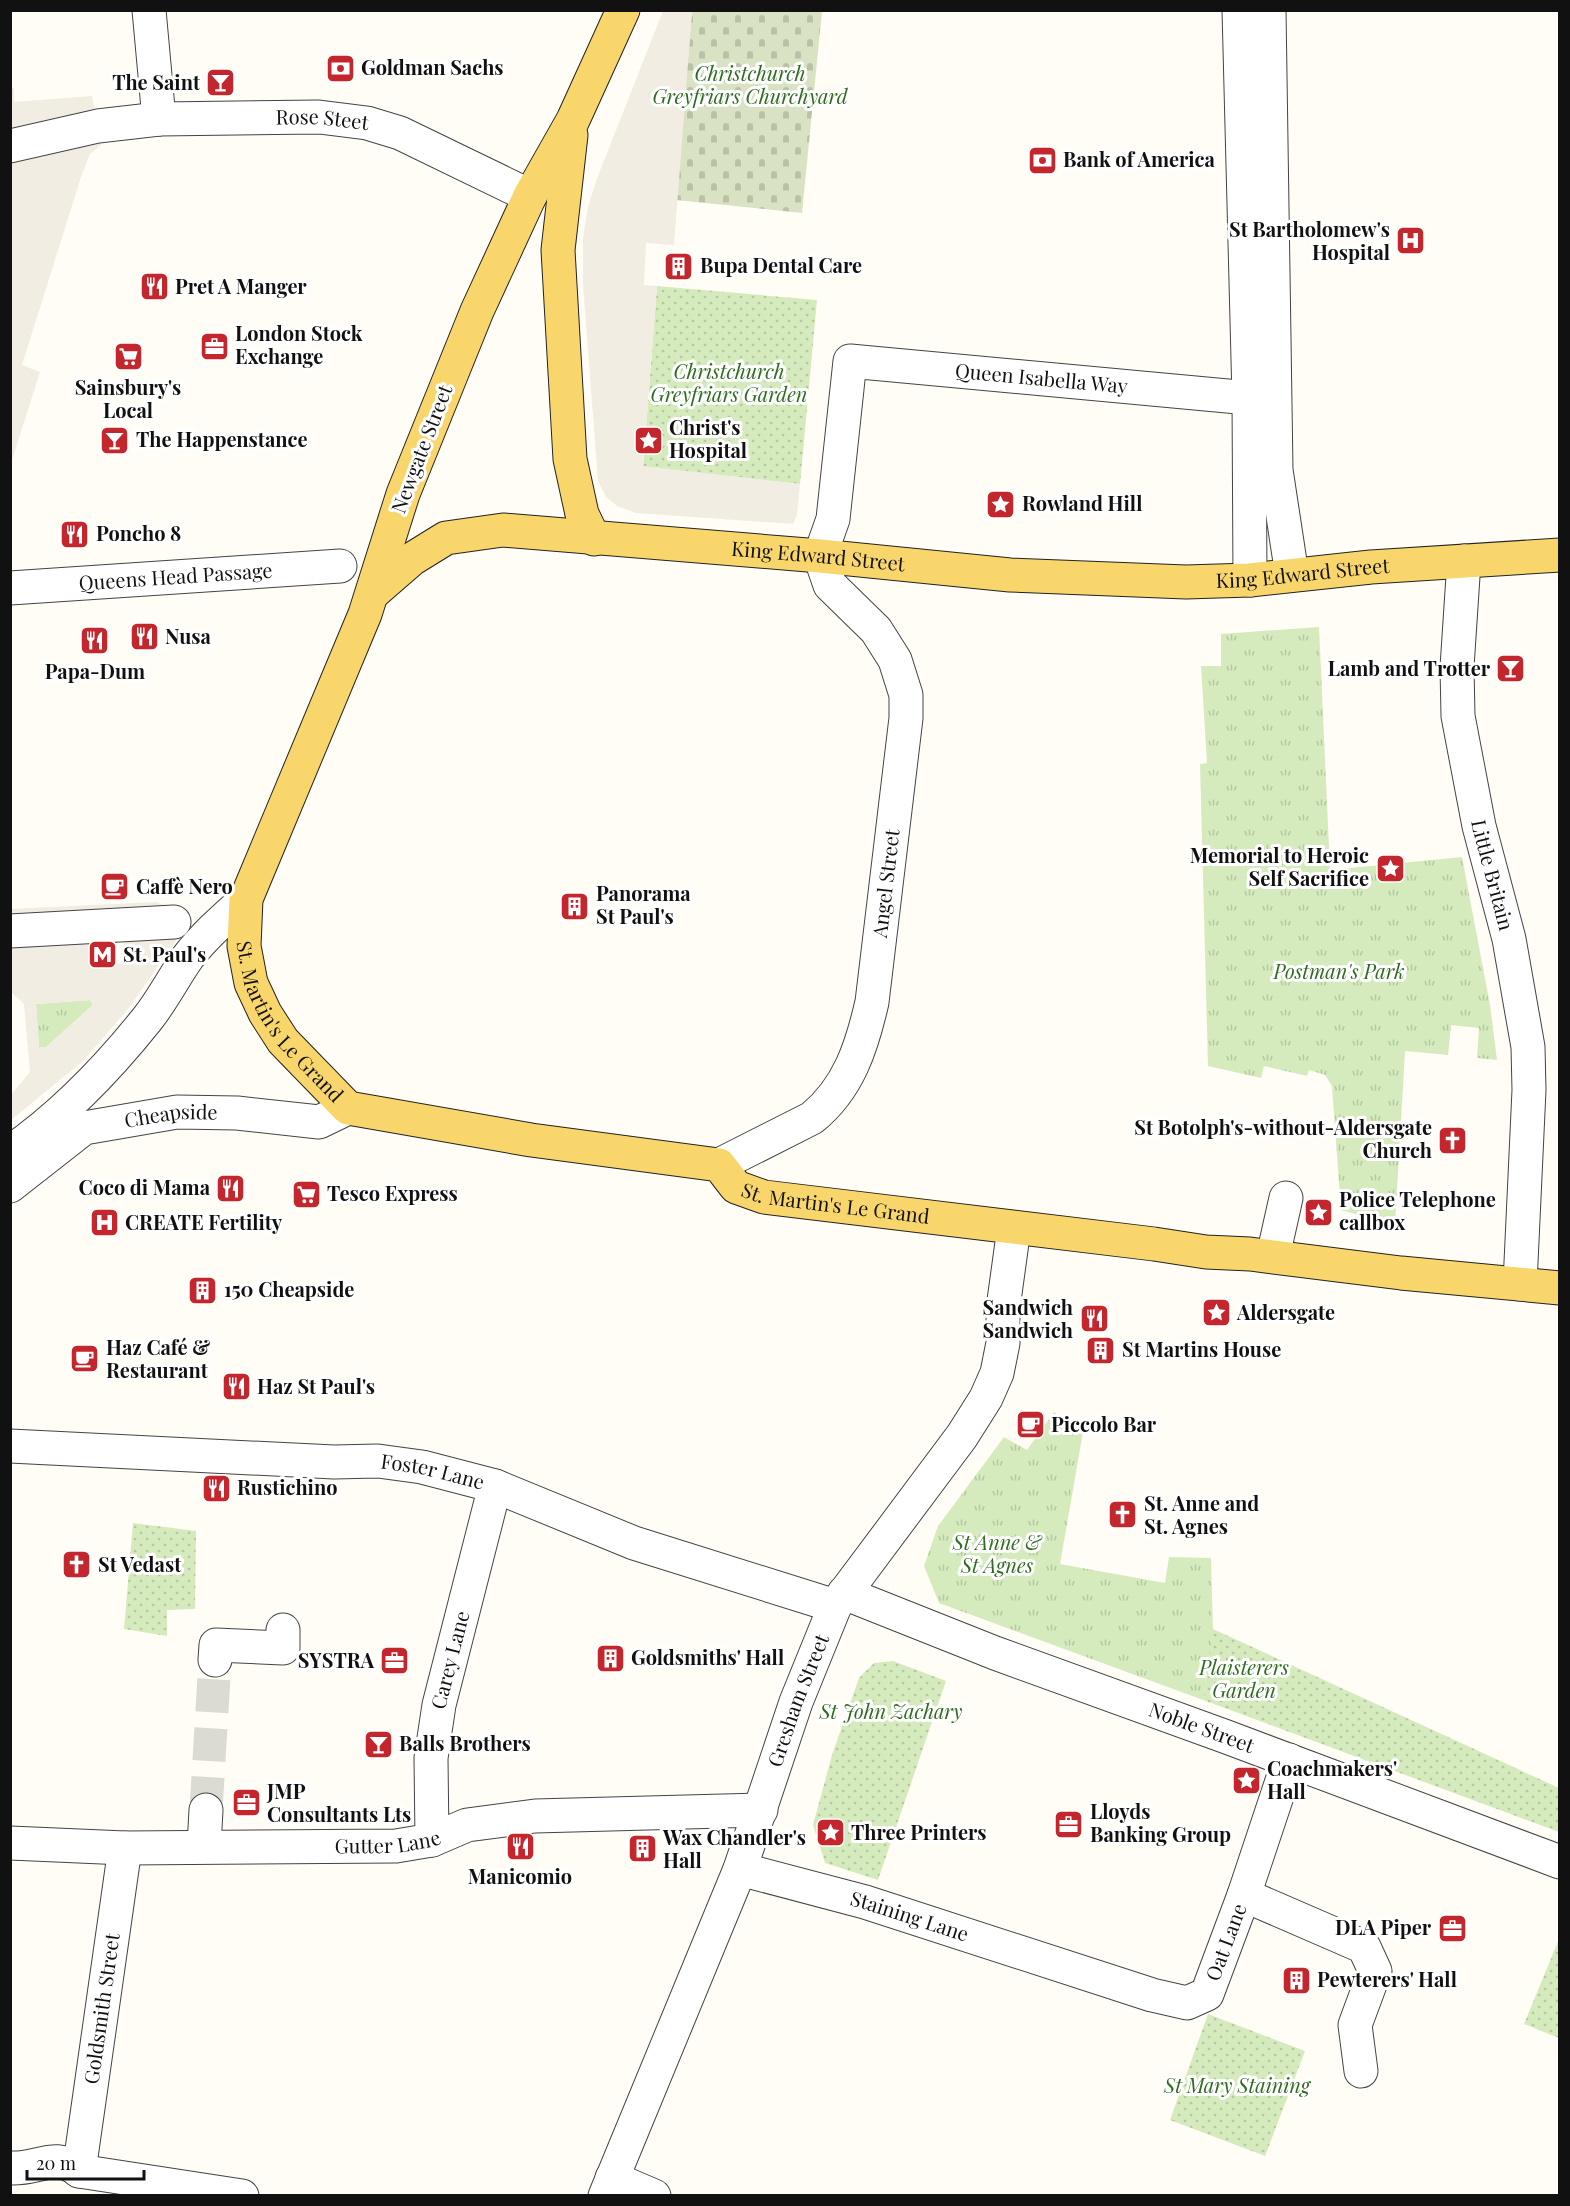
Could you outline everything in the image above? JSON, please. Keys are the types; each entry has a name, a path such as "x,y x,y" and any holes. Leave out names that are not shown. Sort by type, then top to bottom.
{"main road":[{"name":"Newgate Street","path":"246,899 374,592 414,465 477,311 530,196 573,120 623,10"},
{"path":"573,120 558,250 570,459 582,514 594,539"},
{"name":"King Edward Street","path":"374,592 412,559 446,538 503,530 820,556 1010,575 1186,582 1250,580 1464,561"},
{"path":"1464,561 1560,555"},
{"name":"St. Martin's Le Grand","path":"246,899 244,946 251,983 265,1013 283,1041 348,1108 531,1140 719,1165 736,1187 764,1197 1206,1252 1273,1256 1401,1273 1560,1288"}],"street":[{"path":"149,10 159,119"},
{"path":"1239,10 1249,398 1250,580"},
{"path":"1269,10 1276,470 1292,575"},
{"name":"Rose Steet","path":"12,153 98,126 159,119 319,117 367,123 400,133 530,196"},
{"name":"Queen Isabella Way","path":"820,556 833,519 850,361 1249,398"},
{"name":"Angel Street","path":"719,1165 812,1118 825,1108 849,1075 862,1043 872,1002 906,718 906,695 895,660 876,630 830,585 820,556"},
{"name":"Little Britain","path":"1464,561 1457,667 1458,716 1479,826 1509,939 1528,1047 1529,1090 1520,1284"},
{"name":"Queens Head Passage","path":"10,588 340,566"},
{"path":"10,1152 30,1138 110,1063 158,1005 189,957 213,928 246,899"},
{"path":"10,931 174,922"},
{"name":"Cheapside","path":"10,1186 84,1128 177,1112 260,1114 319,1122 348,1108"},
{"path":"1273,1256 1286,1197"},
{"name":"Gresham Street","path":"609,2187 740,1869 796,1702 839,1599 962,1436 986,1398 997,1373 1003,1342 1003,1308 1014,1228"},
{"name":"Foster Lane","path":"10,1446 334,1462 378,1461 422,1467 495,1486 634,1544 839,1599"},
{"name":"Carey Lane","path":"432,1840 430,1758 439,1705 495,1486"},
{"name":"Noble Street","path":"839,1599 1289,1760 1560,1862"},
{"path":"215,1660 216,1645 283,1648 283,1630"},
{"name":"Oat Lane","path":"1076,1971 1187,2003 1207,1994 1244,1895 1289,1760"},
{"path":"204,1846 206,1810"},
{"name":"Gutter Lane","path":"10,1843 125,1848 396,1846 432,1840 466,1825 535,1816 761,1810"},
{"name":"Goldsmith Street","path":"79,2171 125,1848"},
{"name":"Staining Lane","path":"740,1869 865,1902 1076,1971"},
{"path":"1244,1895 1364,1947 1375,1971 1354,2025 1361,2071"},
{"path":"10,2168 26,2169 48,2161 69,2162 79,2171 242,2196"},
{"path":"609,2187 654,2196"}],"green space":[{"name":"Christchurch Greyfriars Churchyard","path":"692,11 822,11 802,213 676,200"},
{"name":"Christchurch Greyfriars Garden","path":"657,286 817,300 800,484 643,467"},
{"name":"Postman's Park","path":"1319,627 1330,870 1462,857 1490,1005 1497,1060 1477,1058 1479,1028 1451,1025 1448,1055 1405,1051 1395,1225 1341,1210 1332,1086 1325,1075 1309,1070 1307,1076 1264,1066 1261,1078 1208,1066 1200,764 1207,763 1201,666 1221,666 1221,634"},
{"path":"90,1000 93,1005 46,1047 39,1047 36,1004"},
{"name":"St Anne & St Agnes","path":"1054,1412 1083,1432 1060,1564 1165,1583 1169,1557 1211,1558 1213,1632 1203,1700 939,1603 924,1566 938,1526 1004,1437 1027,1450"},
{"path":"133,1523 196,1531 195,1609 167,1610 167,1636 124,1629"},
{"name":"Plaisterers Garden","path":"1213,1629 1559,1788 1559,1832 1203,1700"},
{"name":"St John Zachary","path":"893,1661 946,1681 878,1880 825,1863 813,1825 832,1755 859,1678 874,1663"},
{"path":"1559,1939 1559,2038 1524,2024"},
{"name":"St Mary Staining","path":"1208,2014 1305,2051 1265,2156 1170,2120"}],"shaded area":[{"path":"663,11 692,11 674,245 646,243 644,285 657,286 643,466 800,484 797,515 793,524 636,513 617,506 606,497 598,481 583,285 583,238 588,207 596,181"},
{"path":"11,88 14,88 14,102 92,96 101,145 90,154 81,177 22,365 40,372 11,463"},
{"path":"156,902 182,911 192,918 128,1009 83,1061 11,1120 11,1095 30,1072 24,1004 11,992 10,909","holes":["123,936 125,963 97,965 96,938","90,1000 93,1005 46,1047 39,1047 36,1004"]}],"tunnel":[{"path":"206,1810 215,1660"}],"place":[{"name":"Goldman Sachs","path":"340,68"},
{"name":"The Saint","path":"221,83"},
{"name":"Bank of America","path":"1042,160"},
{"name":"St Bartholomew's Hospital","path":"1411,241"},
{"name":"Bupa Dental Care","path":"679,266"},
{"name":"Pret A Manger","path":"154,287"},
{"name":"London Stock Exchange","path":"214,346"},
{"name":"Sainsbury's Local","path":"128,357"},
{"name":"The Happenstance","path":"115,440"},
{"name":"Christ's Hospital","path":"648,440"},
{"name":"Rowland Hill","path":"1001,504"},
{"name":"Poncho 8","path":"75,534"},
{"name":"Nusa","path":"144,637"},
{"name":"Papa-Dum","path":"95,641"},
{"name":"Lamb and Trotter","path":"1511,669"},
{"name":"Memorial to Heroic Self Sacrifice","path":"1390,868"},
{"name":"Caffè Nero","path":"115,887"},
{"name":"Panorama St Paul's","path":"575,906"},
{"name":"St. Paul's","path":"102,955"},
{"name":"St Botolph's-without-Aldersgate Church","path":"1453,1140"},
{"name":"Coco di Mama","path":"231,1188"},
{"name":"Tesco Express","path":"306,1194"},
{"name":"Police Telephone callbox","path":"1318,1212"},
{"name":"CREATE Fertility","path":"104,1223"},
{"name":"150 Cheapside","path":"203,1290"},
{"name":"Aldersgate","path":"1216,1313"},
{"name":"Sandwich Sandwich","path":"1094,1319"},
{"name":"St Martins House","path":"1101,1350"},
{"name":"Haz Café & Restaurant","path":"85,1359"},
{"name":"Haz St Paul's","path":"236,1387"},
{"name":"Piccolo Bar","path":"1030,1425"},
{"name":"Rustichino","path":"216,1488"},
{"name":"St. Anne and St. Agnes","path":"1123,1515"},
{"name":"St Vedast","path":"77,1565"},
{"name":"Goldsmiths' Hall","path":"610,1658"},
{"name":"SYSTRA","path":"395,1661"},
{"name":"Balls Brothers","path":"378,1744"},
{"name":"Coachmakers' Hall","path":"1246,1781"},
{"name":"JMP Consultants Lts","path":"246,1803"},
{"name":"Lloyds Banking Group","path":"1069,1824"},
{"name":"Three Printers","path":"830,1833"},
{"name":"Manicomio","path":"520,1847"},
{"name":"Wax Chandler's Hall","path":"642,1849"},
{"name":"DLA Piper","path":"1452,1928"},
{"name":"Pewterers' Hall","path":"1296,1980"}]}
